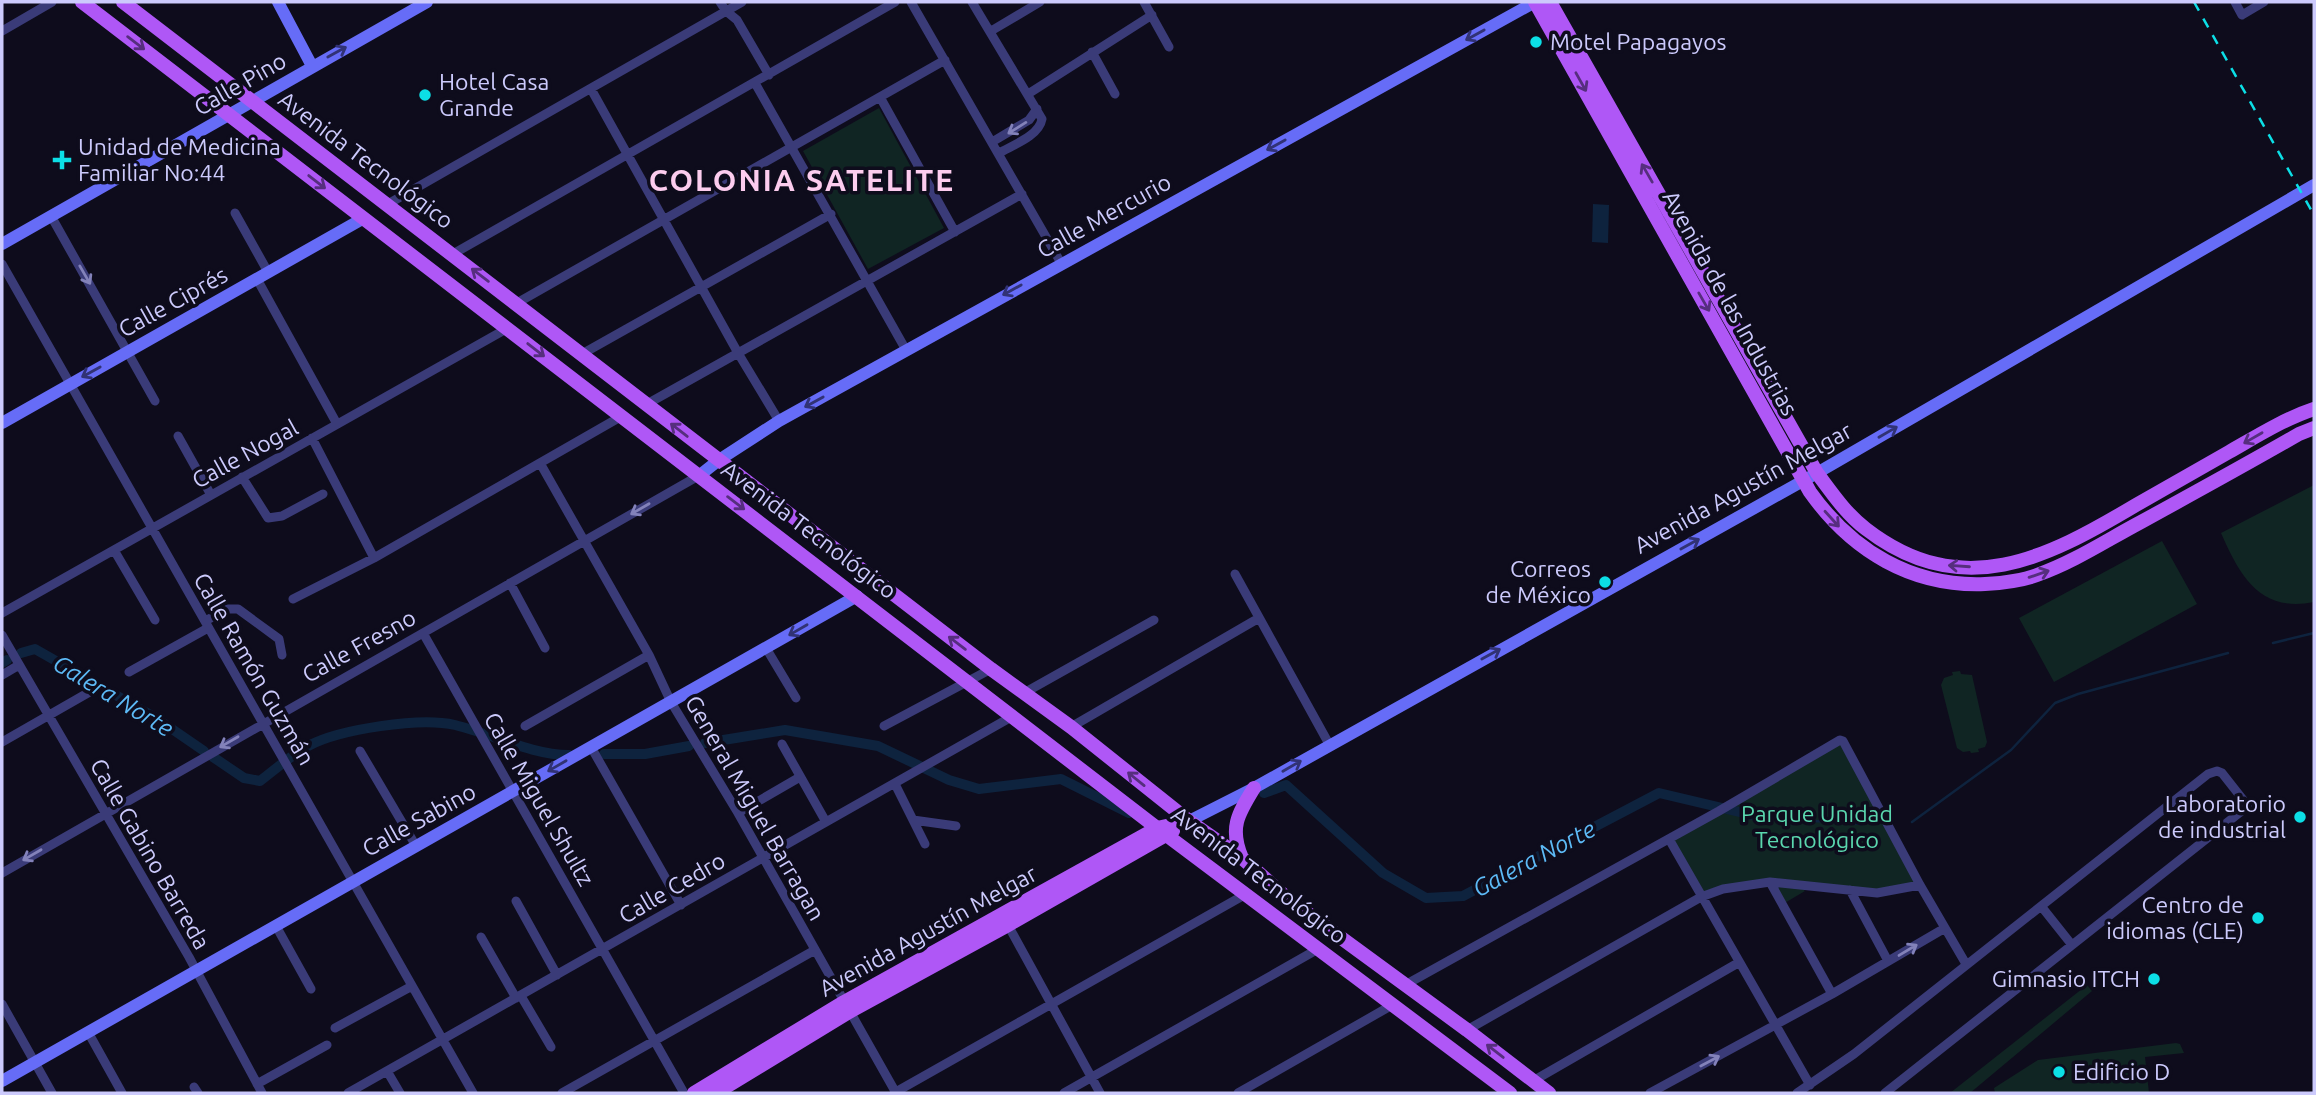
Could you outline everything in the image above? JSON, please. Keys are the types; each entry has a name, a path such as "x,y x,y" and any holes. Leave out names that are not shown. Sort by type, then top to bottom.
{"main road":[{"name":"Avenida Tecnológico","path":"82,2 1137,812 1510,1093"},
{"name":"Avenida Tecnológico","path":"123,2 1071,727 1189,821 1242,858 1288,899 1549,1093"},
{"path":"278,2 313,65"},
{"name":"Calle Pino","path":"2,244 427,2"},
{"name":"Avenida de las Industrias","path":"1535,2 1562,35"},
{"name":"Calle Mercurio","path":"700,475 779,421 1535,2"},
{"name":"Avenida de las Industrias","path":"1550,2 1562,35 1689,261 1804,481 1820,506 1843,532 1894,567 1947,582 1969,584 2035,576 2087,553 2314,428"},
{"name":"Avenida Agustín Melgar","path":"694,1093 1137,839 1189,821 1254,788 1804,481 2314,185"},
{"name":"Calle Ciprés","path":"2,423 364,218"},
{"name":"Avenida de las Industrias","path":"1689,261 1817,473 1848,513 1883,541 1930,562 1955,567 1990,567 2026,560 2062,547 2272,427 2314,409"},
{"name":"Calle Sabino","path":"2,1081 857,596"},
{"path":"1242,858 1237,845 1236,822 1254,788"},
{"path":"1137,812 1137,839"},
{"name":"Avenida Agustín Melgar","path":"716,1093 846,1007 1008,925 1162,831"}],"street":[{"path":"2,31 52,2"},
{"path":"720,2 737,20 769,75"},
{"path":"388,204 742,2"},
{"path":"453,254 895,2"},
{"path":"911,2 1061,263"},
{"path":"972,2 1042,117 1041,126 1033,133 999,153"},
{"path":"991,31 1040,2"},
{"path":"1144,2 1169,47"},
{"path":"2235,2 2242,15 2264,2"},
{"path":"1028,94 1152,15"},
{"path":"1092,52 1115,94"},
{"path":"517,303 945,60"},
{"path":"755,83 906,350"},
{"path":"591,89 738,353 779,421"},
{"path":"880,97 955,232"},
{"path":"992,142 1029,120 1037,109"},
{"path":"647,404 1022,194"},
{"path":"234,213 262,276 337,424"},
{"path":"582,354 831,214"},
{"path":"51,216 155,401"},
{"name":"Calle Ramón Guzmán","path":"2,264 473,1093"},
{"name":"Calle Nogal","path":"2,613 508,328"},
{"path":"293,599 374,558 622,416"},
{"path":"178,436 211,495"},
{"path":"312,438 374,558"},
{"name":"General Miguel Barragan","path":"540,463 649,655 671,702 738,813 895,1093"},
{"name":"Calle Fresno","path":"2,873 700,475"},
{"path":"242,477 268,518 282,516 323,494"},
{"path":"114,550 155,620"},
{"path":"1236,574 1329,744"},
{"path":"509,583 545,648"},
{"path":"129,672 228,609 237,609 279,639 282,655"},
{"path":"1071,727 1259,618"},
{"path":"1024,693 1154,620"},
{"name":"Calle Miguel Shultz","path":"423,633 684,1093"},
{"name":"Calle Gabino Barreda","path":"2,635 262,1093"},
{"path":"766,648 796,698"},
{"path":"525,726 649,655"},
{"path":"2,674 19,665"},
{"path":"884,726 991,668"},
{"path":"2,742 93,690"},
{"name":"Calle Cedro","path":"348,1093 1013,716"},
{"path":"1405,985 1719,811 1838,740 1843,741 1920,885 1966,964"},
{"path":"782,744 826,822"},
{"path":"592,747 681,905"},
{"path":"360,751 416,846"},
{"path":"1797,1093 1854,1054 2208,775 2221,772 2248,806 1885,1093"},
{"path":"738,813 800,777"},
{"path":"895,784 925,844"},
{"path":"913,820 956,826"},
{"path":"1669,839 1810,1085"},
{"path":"1467,1030 1701,897 1723,889 1770,883 1884,892 1920,885"},
{"path":"1770,883 1832,994"},
{"path":"1850,890 1888,961"},
{"path":"895,1093 1246,894"},
{"path":"516,901 557,975"},
{"path":"2041,906 2072,945"},
{"path":"1008,925 1100,1093"},
{"path":"276,926 311,989"},
{"path":"1650,1093 1832,994 1945,928"},
{"path":"481,937 551,1047"},
{"path":"1064,1093 1318,949"},
{"path":"562,1093 815,950"},
{"path":"1533,1081 1738,963"},
{"path":"335,1028 412,986"},
{"path":"2,1004 52,1093"},
{"path":"1238,1093 1394,1004"},
{"path":"88,1032 122,1093"},
{"path":"257,1084 327,1045"},
{"path":"387,1071 400,1093"}],"green space":[{"path":"879,108 944,228 868,269 803,151"},
{"path":"2314,485 2314,602 2279,602 2254,588 2236,563 2221,533"},
{"path":"2162,541 2197,604 2054,682 2019,618"},
{"path":"1960,671 1961,674 1972,675 1987,742 1985,747 1978,749 1979,752 1963,752 1957,748 1941,685 1944,678 1953,675 1952,672"},
{"name":"Parque Unidad Tecnológico","path":"1841,740 1921,888 1879,896 1802,888 1805,891 1783,904 1773,887 1743,887 1701,896 1672,840"},
{"path":"2087,985 2092,991 1970,1093 1950,1093"},
{"path":"2180,1044 2184,1053 2145,1057 2149,1093 1995,1093 1994,1088 2038,1060"}],"water":[{"path":"1593,204 1609,205 1608,243 1592,242"}],"waterway":[{"path":"2273,643 2314,633"},
{"name":"Galera Norte","path":"21,653 35,649 156,718 204,751"},
{"path":"1912,822 2011,750 2055,703 2078,694 2228,653"},
{"name":"Galera Norte","path":"2,663 7,660"},
{"name":"Galera Norte","path":"213,757 244,778 260,781 308,746 322,740 380,726 422,723 455,725 541,752 569,755"},
{"name":"Galera Norte","path":"705,743 785,730 878,746 949,780 979,789 1061,779 1129,813"},
{"name":"Galera Norte","path":"604,754 645,754 689,746"},
{"name":"Galera Norte","path":"1264,793 1286,785 1383,873 1426,898 1463,896 1659,793 1752,815"},
{"path":"1752,815 1862,824"}],"railway":[{"path":"2194,2 2314,215"}],"place":[{"name":"Motel Papagayos","path":"1536,42"},
{"name":"Hotel Casa Grande","path":"425,95"},
{"name":"Unidad de Medicina Familiar No:44","path":"62,160"},
{"name":"Correos de México","path":"1605,582"},
{"name":"Laboratorio de industrial","path":"2300,817"},
{"name":"Centro de idiomas (CLE)","path":"2258,918"},
{"name":"Gimnasio ITCH","path":"2154,979"},
{"name":"Edificio D","path":"2059,1072"}],"district":[{"name":"COLONIA SATELITE","path":"802,181"}]}
